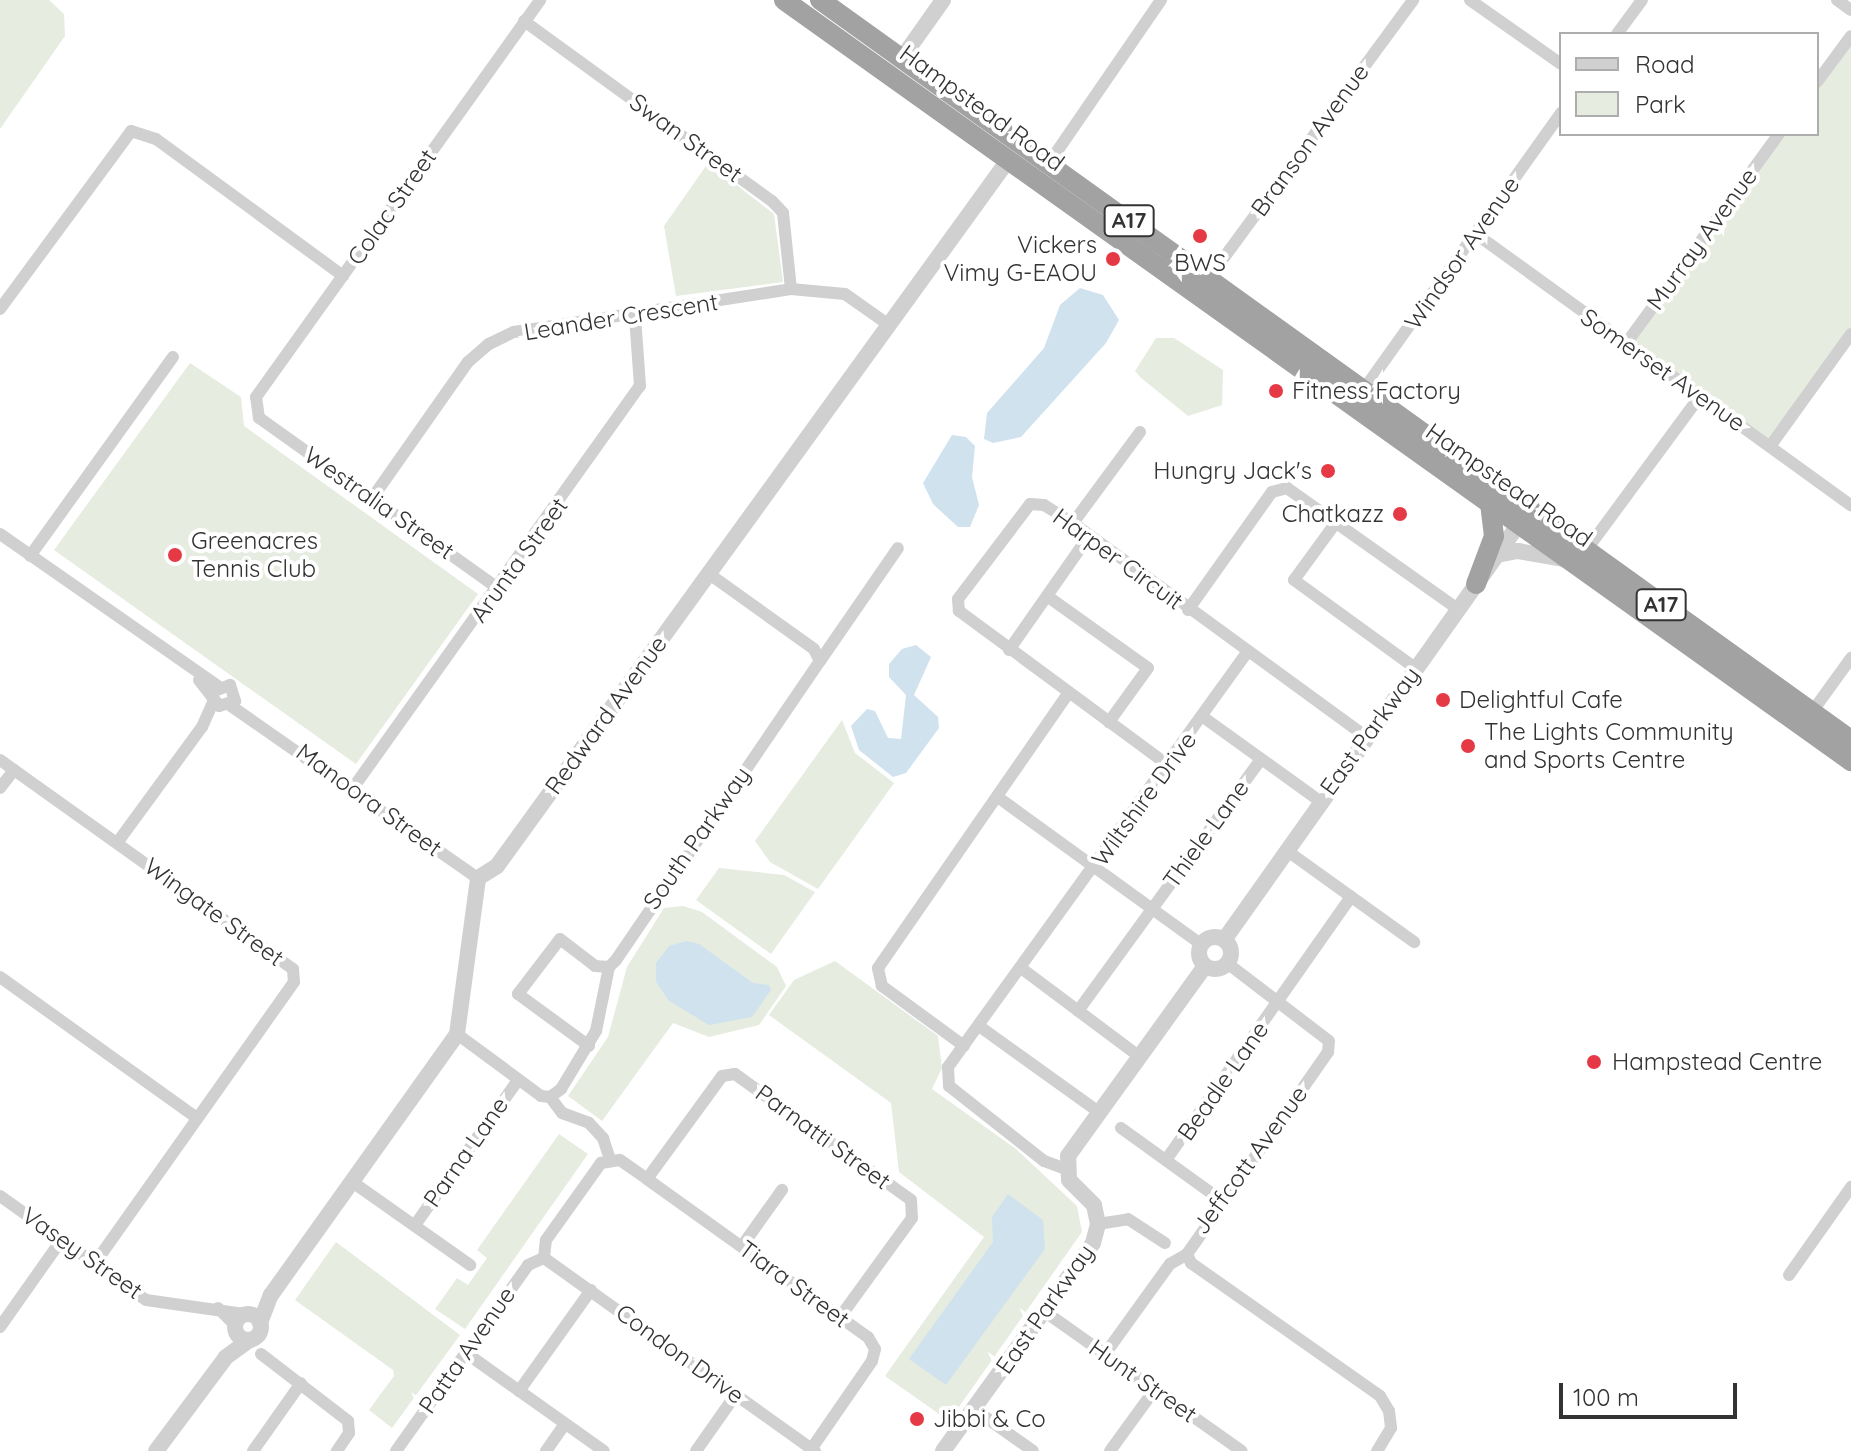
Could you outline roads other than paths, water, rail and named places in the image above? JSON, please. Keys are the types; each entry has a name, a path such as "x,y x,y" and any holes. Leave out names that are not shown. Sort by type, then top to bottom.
{"highway":[{"name":"Hampstead Road","path":"784,0 896,66 1577,559 1807,719 1851,761"},
{"name":"Hampstead Road","path":"820,0 896,66"},
{"name":"Hampstead Road","path":"1203,287 1362,392 1493,496 1519,524 1577,559"},
{"path":"1476,584 1494,536 1493,496"},
{"name":"Hampstead Road","path":"1807,719 1851,740"}],"street":[{"name":"Colac Street","path":"259,418 256,397 540,0"},
{"path":"896,66 943,0"},
{"path":"1043,172 1161,0"},
{"path":"1470,0 1559,63"},
{"path":"1618,32 1642,0"},
{"path":"1837,0 1851,10"},
{"name":"Branson Avenue","path":"1203,287 1412,1"},
{"name":"Swan Street","path":"524,21 772,201 783,213 791,289"},
{"path":"1819,79 1851,36"},
{"name":"Windsor Avenue","path":"1362,392 1559,116"},
{"path":"0,309 131,131 156,139 343,276"},
{"name":"Murray Avenue","path":"1625,345 1778,136"},
{"name":"Redward Avenue","path":"478,878 497,866 1015,151"},
{"name":"Somerset Avenue","path":"1476,234 1698,399 1771,445 1851,505"},
{"name":"Leander Crescent","path":"373,497 468,362 489,344 514,332 635,317 791,289 845,294 889,325"},
{"name":"Arunta Street","path":"353,788 499,589 640,386 635,317"},
{"path":"1771,445 1851,334"},
{"path":"30,556 173,357"},
{"path":"1497,555 1518,551 1577,559 1698,399"},
{"name":"Westralia Street","path":"259,418 499,589"},
{"path":"1073,523 1140,432"},
{"path":"1188,610 1272,492 1295,491 1458,609"},
{"name":"Harper Circuit","path":"1168,765 959,611 958,599 1030,504 1044,505 1073,523 1088,537 1366,737"},
{"path":"1337,521 1294,580 1415,668"},
{"name":"East Parkway","path":"1224,940 1519,524"},
{"name":"Manoora Street","path":"0,534 189,669 223,699 261,722 478,878"},
{"path":"1009,650 1088,537"},
{"name":"South Parkway","path":"609,967 898,548"},
{"path":"708,573 814,649 820,661"},
{"path":"1047,596 1148,668 1109,722"},
{"name":"Wiltshire Drive","path":"1066,1169 1044,1161 988,1117 946,1080 948,1067 1096,866 1248,651"},
{"path":"1807,719 1851,658"},
{"path":"964,1046 882,986 878,968 999,798 1068,694"},
{"path":"117,843 223,699"},
{"path":"1203,717 1320,801"},
{"name":"Thiele Lane","path":"1078,1011 1261,759"},
{"name":"Wingate Street","path":"0,760 293,969 294,982 95,1263"},
{"path":"0,788 14,770"},
{"path":"999,798 1201,944"},
{"path":"1286,850 1414,942"},
{"path":"156,1451 457,1034 478,878"},
{"name":"Beadle Lane","path":"1166,1160 1351,897"},
{"path":"1214,937 1224,940 1230,949 1227,963 1219,969 1205,966 1199,959 1201,944 1214,937"},
{"path":"550,1097 589,1046 608,987 609,967 595,966 560,939 518,994 589,1046"},
{"name":"Jeffcott Avenue","path":"1227,963 1324,1033 1328,1052 1221,1200 1187,1254 1191,1263 1380,1396 1389,1411 1391,1428 1377,1451"},
{"path":"1066,1169 1068,1156 1205,966"},
{"path":"1021,968 1140,1057"},
{"path":"0,977 197,1118"},
{"path":"979,1026 1100,1113"},
{"name":"Tiara Street","path":"457,1034 518,1080 550,1097 562,1113 589,1123 608,1152 868,1337 875,1349 814,1449"},
{"name":"Parnatti Street","path":"647,1179 722,1076 735,1074 911,1200 912,1218 840,1317"},
{"name":"Parna Lane","path":"415,1225 518,1080"},
{"path":"1121,1128 1221,1200"},
{"path":"544,1258 546,1240 608,1152"},
{"name":"East Parkway","path":"943,1451 1093,1243 1098,1224 1094,1205 1069,1180 1066,1169"},
{"name":"Parna Lane","path":"351,1181 470,1265"},
{"path":"1789,1275 1851,1187"},
{"path":"742,1246 782,1190"},
{"name":"Vasey Street","path":"0,1196 146,1300 215,1306 246,1325"},
{"path":"1098,1224 1128,1219 1165,1243"},
{"path":"0,1327 62,1239"},
{"path":"1105,1354 1170,1264 1187,1254"},
{"name":"Condon Drive","path":"544,1258 814,1449"},
{"name":"Patta Avenue","path":"396,1451 528,1265 544,1258"},
{"path":"519,1391 591,1290"},
{"name":"Hunt Street","path":"1044,1311 1242,1451"},
{"path":"466,1353 604,1451"},
{"path":"261,1354 348,1421 349,1433 337,1451"},
{"path":"253,1451 301,1383"},
{"path":"1110,1451 1155,1389"},
{"path":"696,1451 736,1394"},
{"path":"974,1409 1028,1449"},
{"path":"546,1451 565,1424"}],"water":[{"path":"1080,288 1103,295 1119,320 1106,343 1021,437 993,443 984,439 987,413 1044,348 1060,305"},
{"path":"952,435 966,437 975,446 972,477 979,505 970,527 958,527 933,504 923,483"},
{"path":"916,645 931,657 914,695 938,717 939,728 906,773 893,777 859,750 851,726 867,709 875,711 888,738 901,739 906,695 889,677 889,664 902,649"},
{"path":"686,941 699,944 753,983 769,985 771,990 752,1017 709,1025 669,1001 656,982 656,963 669,946"},
{"path":"1008,1194 1043,1220 1045,1249 946,1385 909,1359 993,1242 992,1217"}],"place":[{"name":"BWS","path":"1200,236"},
{"name":"Vickers Vimy G-EAOU","path":"1113,259"},
{"name":"Fitness Factory","path":"1276,391"},
{"name":"Hungry Jack's","path":"1328,471"},
{"name":"Chatkazz","path":"1400,514"},
{"name":"Greenacres Tennis Club","path":"175,555"},
{"name":"Delightful Cafe","path":"1443,700"},
{"name":"The Lights Community and Sports Centre","path":"1468,746"},
{"name":"Hampstead Centre","path":"1594,1062"},
{"name":"Jibbi & Co","path":"917,1419"}]}
